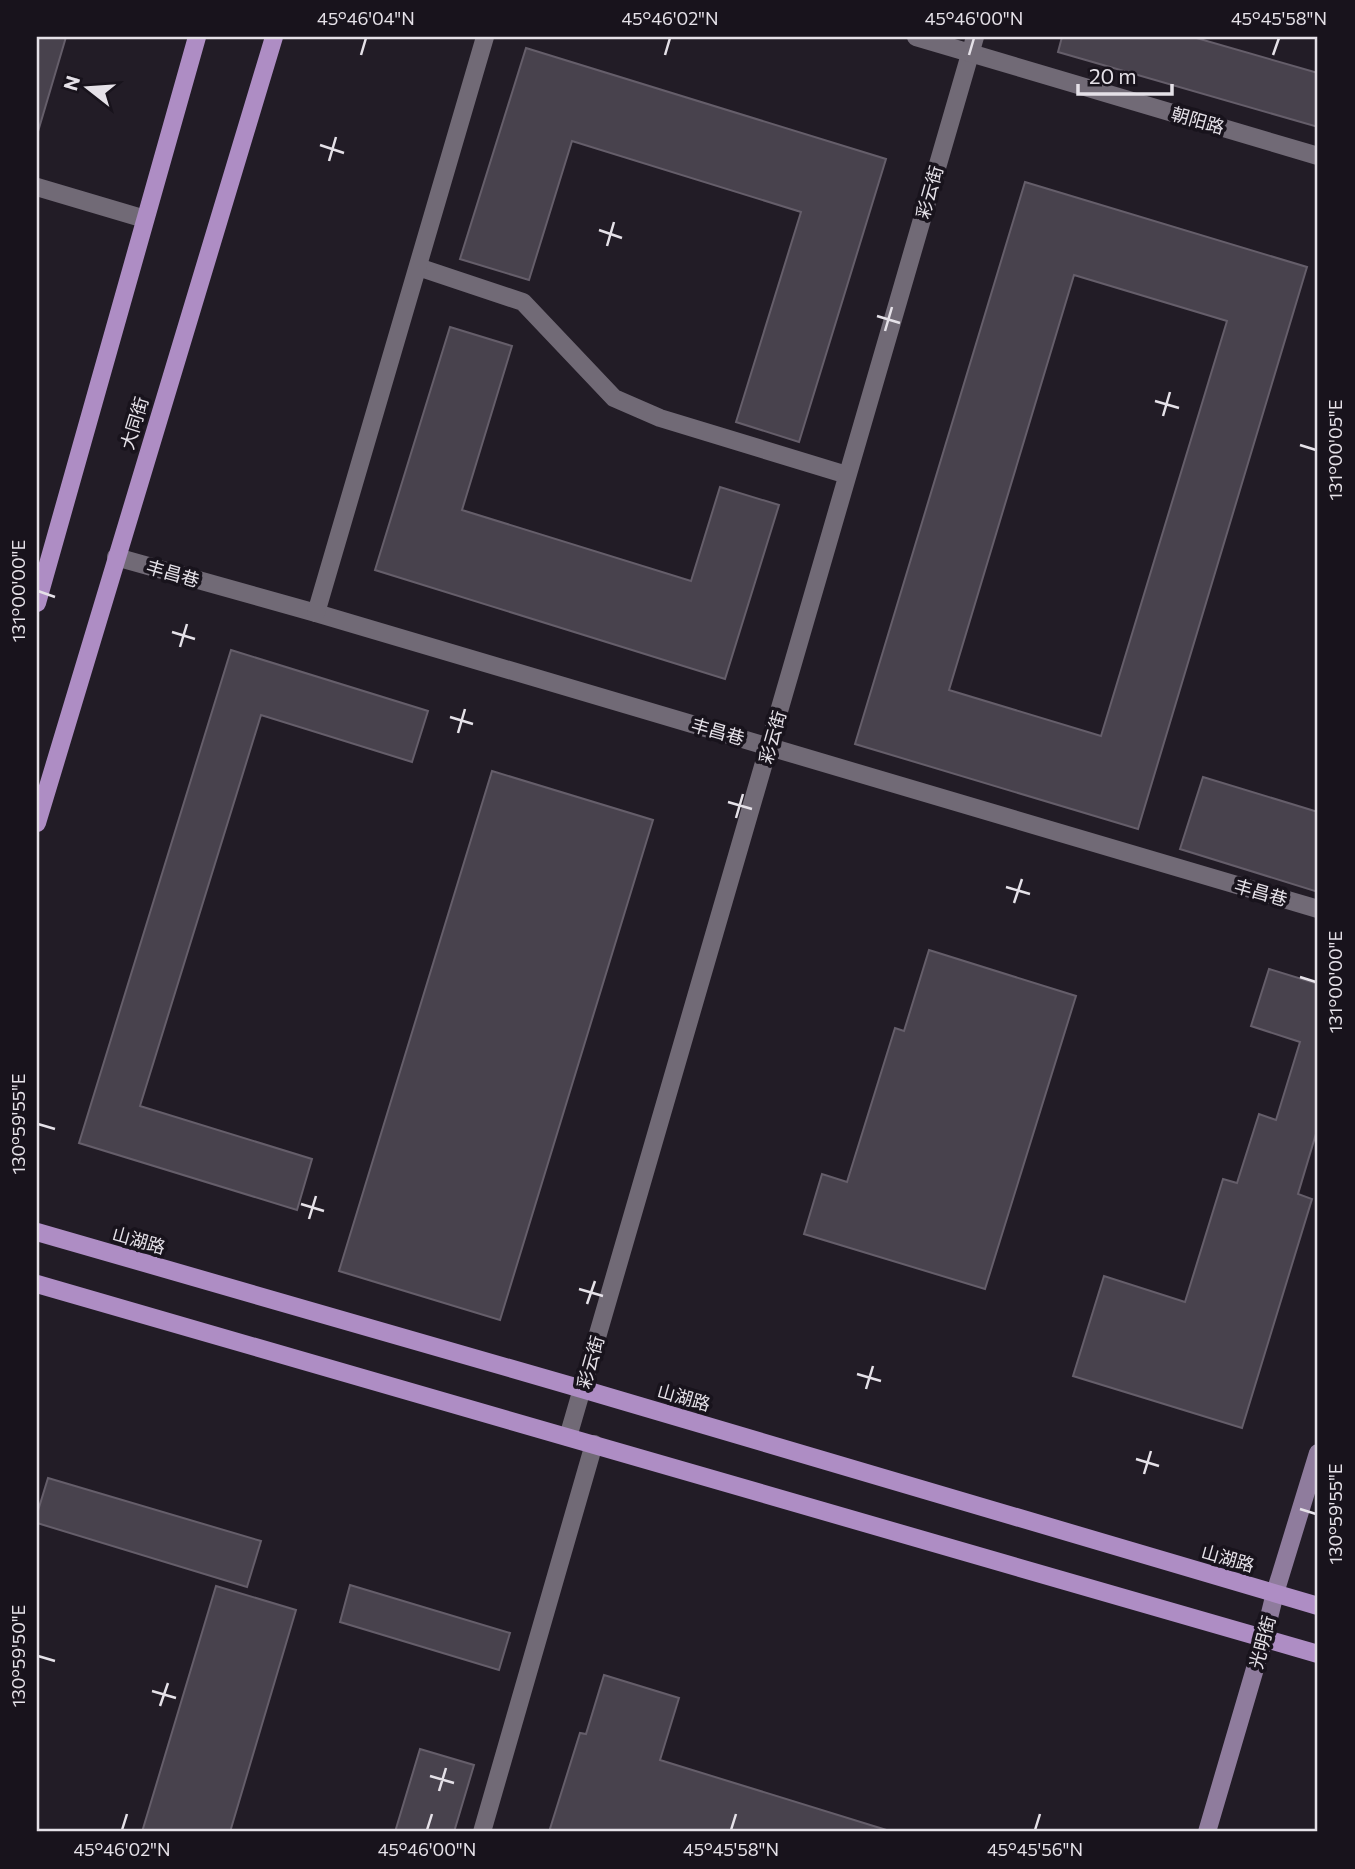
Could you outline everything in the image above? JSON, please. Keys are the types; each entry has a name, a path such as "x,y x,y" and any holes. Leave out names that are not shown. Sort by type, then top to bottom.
{"main road":[{"path":"37,603 197,37"},
{"name":"大同街","path":"37,822 274,37"},
{"name":"山湖路","path":"37,1232 1318,1606"},
{"path":"37,1284 1318,1654"},
{"name":"光明街","path":"1207,1832 1318,1453"}],"street":[{"path":"316,613 485,37"},
{"name":"朝阳路","path":"916,37 972,45 1318,156"},
{"name":"彩云街","path":"568,1437 972,45"},
{"path":"37,187 145,219"},
{"path":"418,267 523,302 614,398 660,418 847,475"},
{"name":"丰昌巷","path":"116,556 1318,909"},
{"path":"482,1832 594,1444"}],"building":[{"path":"37,37 66,37 37,135"},
{"path":"1062,37 1193,37 1318,73 1318,127 1058,52"},
{"path":"526,48 886,159 799,442 736,422 801,212 572,141 529,280 460,259"},
{"path":"1025,182 1307,267 1138,829 855,744","holes":["1074,275 1227,321 1101,736 949,690"]},
{"path":"450,327 512,346 462,510 691,581 720,487 779,505 725,679 375,570"},
{"path":"231,650 428,711 412,762 261,715 140,1106 312,1159 297,1210 79,1143"},
{"path":"492,771 653,820 500,1320 339,1271"},
{"path":"1203,777 1318,812 1318,892 1180,849"},
{"path":"929,950 1076,996 985,1289 804,1234 822,1174 847,1182 895,1028 904,1031"},
{"path":"1269,969 1318,984 1318,1127 1298,1194 1312,1199 1242,1428 1073,1376 1104,1276 1185,1302 1223,1179 1237,1183 1259,1114 1276,1120 1300,1042 1251,1026"},
{"path":"48,1478 261,1541 247,1587 37,1523 37,1514"},
{"path":"350,1585 510,1633 499,1670 340,1622"},
{"path":"216,1586 296,1610 230,1832 142,1832"},
{"path":"604,1675 679,1698 660,1760 893,1832 549,1832 580,1733 586,1734"},
{"path":"420,1749 474,1765 454,1832 395,1832"}]}
